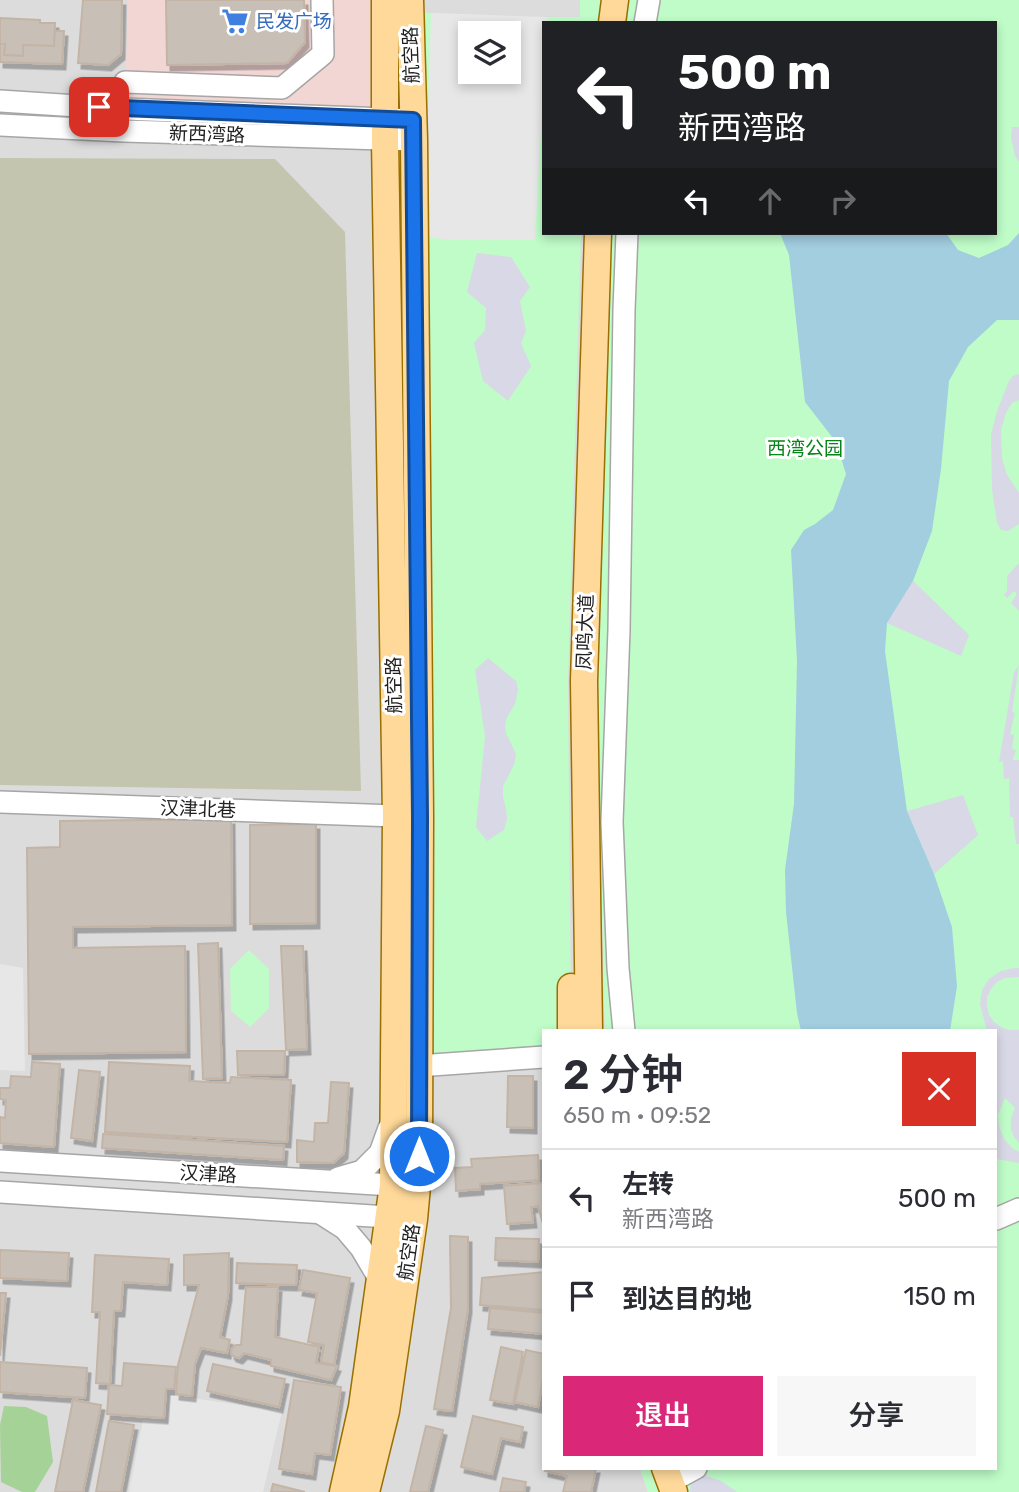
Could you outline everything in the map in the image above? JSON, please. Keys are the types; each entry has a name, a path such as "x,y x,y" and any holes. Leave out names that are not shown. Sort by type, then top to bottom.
{"main road":[{"name":"航空路","path":"366,1492 386,1411 405,1186 394,1116 396,816 385,0"},
{"name":"航空路","path":"405,1186 419,1164 420,803 414,130 410,0"},
{"path":"597,21 600,0"},
{"path":"611,21 615,0"},
{"name":"凤鸣大道","path":"571,1029 568,682 581,235"},
{"name":"凤鸣大道","path":"589,1029 584,681 598,235"},
{"name":"航空路","path":"343,1492 362,1407 380,1280 402,1218"}],"street":[{"path":"125,82 282,88 323,54 322,0"},
{"path":"645,21 649,0"},
{"name":"新西湾路","path":"0,101 414,130"},
{"name":"新西湾路","path":"0,125 124,131 385,129"},
{"path":"624,1029 618,968 612,822 619,630 627,235"},
{"name":"汉津北巷","path":"0,802 396,816"},
{"path":"418,1066 542,1057"},
{"path":"327,1181 362,1171 380,1153 394,1116"},
{"name":"汉津路","path":"0,1161 405,1186"},
{"name":"汉津路","path":"0,1192 402,1218"},
{"path":"997,1219 1019,1209"},
{"path":"318,1212 345,1228 361,1248 380,1280"}],"shaded area":[{"path":"0,0 580,0 581,21 542,21 542,235 585,235 605,1029 542,1029 542,1470 641,1470 648,1492 0,1492"},
{"path":"128,0 385,0 385,140 124,131"},
{"path":"431,13 547,17 547,21 542,21 542,110 535,240 452,240 424,237"},
{"path":"1012,127 1019,127 1019,162 1011,137"},
{"path":"0,158 275,159 345,232 361,791 0,785"},
{"path":"477,253 511,257 530,287 520,301 526,331 521,343 531,366 508,401 483,381 474,343 485,330 486,308 467,292"},
{"path":"1019,374 1019,400 1012,403 1006,413 1001,430 1002,458 1007,475 1019,493 1019,524 1008,531 1001,530 997,523 992,489 991,435 1009,381"},
{"path":"1019,563 1019,611 1011,603 1017,594 1014,591 1007,598 1004,595 1007,591 1007,576"},
{"path":"913,581 969,635 961,656 887,623"},
{"path":"488,658 516,681 518,690 505,725 516,754 514,765 503,786 507,819 504,830 487,841 476,827 485,736 475,670"},
{"path":"1019,665 1012,712 1015,713 1010,734 1014,735 1012,749 1016,750 1013,760 1019,760 1019,844 1016,844 1013,817 1010,817 1009,778 1004,779 1003,761 999,762 1014,672"},
{"path":"963,795 978,835 934,874 907,811"},
{"path":"0,964 23,968 25,1071 0,1070"},
{"path":"1019,968 1019,977 1005,978 991,989 987,1006 994,1022 1009,1030 1019,1030 1019,1143 1011,1129 1015,1108 1005,1098 998,1115 1004,1139 1019,1152 1019,1163 997,1159 997,1029 986,1029 980,1004 982,990 989,979 1001,971"},
{"path":"171,1395 282,1411 263,1492 129,1492 143,1420 169,1423"},
{"path":"692,1471 721,1481 737,1492 690,1492"}],"green space":[{"name":"西湾公园","path":"580,0 1019,0 1019,1492 648,1492 641,1470 997,1470 997,1029 605,1029 585,235 997,235 997,21 542,21 542,235 581,235 568,682 571,1029 542,1029 542,1057 418,1066 410,12 580,17"},
{"path":"249,950 269,969 269,1008 250,1027 231,1011 230,969"},
{"path":"4,1406 26,1407 47,1416 53,1462 35,1492 22,1492 1,1482 0,1425"}],"water":[{"path":"1019,233 1019,320 997,320 968,347 949,381 932,531 913,581 887,623 885,651 907,811 934,874 952,927 957,986 950,1029 801,1029 797,1013 786,912 785,870 794,804 797,661 791,550 804,530 833,510 846,474 836,442 805,402 789,255 781,235 947,235 958,250 979,258 1008,245"}],"building":[{"path":"83,0 122,0 121,54 108,65 78,63"},
{"name":"民发广场","path":"166,0 304,0 305,42 287,63 167,65"},
{"path":"0,18 55,23 54,46 23,45 23,56 4,55 5,44 0,44"},
{"path":"55,31 64,31 62,64 0,62 0,44 5,44 4,55 23,56 23,45 54,46"},
{"path":"231,819 232,925 73,927 73,948 185,946 186,1052 29,1054 27,848 60,847 60,821"},
{"path":"316,824 316,923 250,924 250,825"},
{"path":"218,943 222,1078 203,1079 198,944"},
{"path":"281,946 303,946 307,1049 286,1050"},
{"path":"237,1051 285,1051 284,1075 238,1075"},
{"path":"32,1062 60,1064 54,1147 0,1143 0,1117 5,1118 6,1100 0,1099 0,1088 10,1088 11,1076 31,1077"},
{"path":"109,1062 190,1066 189,1081 230,1083 231,1077 291,1080 287,1142 105,1132"},
{"path":"79,1070 100,1072 92,1141 71,1138"},
{"path":"508,1076 533,1076 533,1128 507,1127"},
{"path":"331,1082 349,1083 344,1153 333,1163 297,1162 297,1140 314,1142 315,1123 328,1123"},
{"path":"103,1134 284,1146 283,1160 102,1148"},
{"path":"538,1155 539,1180 480,1184 480,1189 456,1191 455,1168 472,1167 471,1159"},
{"path":"542,1183 542,1220 538,1206 531,1207 533,1222 507,1224 504,1186"},
{"path":"450,1236 468,1237 468,1308 452,1411 434,1409 451,1308"},
{"path":"496,1238 539,1239 538,1262 495,1260"},
{"path":"0,1250 69,1253 67,1281 0,1278"},
{"path":"229,1253 228,1295 220,1337 230,1340 227,1353 201,1348 195,1364 192,1396 176,1394 178,1365 199,1285 184,1285 184,1255"},
{"path":"95,1255 169,1259 167,1285 123,1282 121,1311 114,1311 110,1384 96,1383 100,1312 92,1312"},
{"path":"237,1263 297,1265 296,1285 236,1283"},
{"path":"303,1270 350,1278 334,1365 321,1362 324,1345 308,1342 317,1293 299,1290"},
{"path":"542,1272 542,1310 480,1305 482,1278"},
{"path":"246,1287 278,1287 275,1337 319,1347 316,1363 337,1366 331,1380 271,1366 271,1360 244,1353 239,1358 233,1356 232,1348 241,1345"},
{"path":"0,1293 6,1293 0,1356"},
{"path":"490,1308 542,1313 542,1334 488,1329"},
{"path":"501,1347 523,1352 513,1404 490,1400"},
{"path":"526,1350 542,1354 542,1384 538,1407 515,1402"},
{"path":"0,1362 87,1368 85,1398 0,1392"},
{"path":"124,1363 176,1367 174,1389 166,1389 164,1418 107,1414 109,1385 122,1386"},
{"path":"213,1364 285,1379 279,1407 207,1391"},
{"path":"294,1380 341,1387 330,1455 315,1453 312,1474 279,1469"},
{"path":"73,1400 101,1405 83,1492 55,1492"},
{"path":"473,1416 523,1427 520,1442 501,1438 492,1474 461,1467"},
{"path":"109,1421 134,1425 121,1492 96,1492"},
{"path":"426,1426 443,1430 428,1492 410,1492"},
{"path":"596,1470 591,1492 563,1492 567,1476 545,1471"},
{"path":"503,1478 526,1482 524,1492 500,1492"},
{"path":"273,1484 305,1492 271,1492"}],"place":[{"name":"民发广场","path":"235,21"}],"route":[{"path":"99,107 413,120 420,817 419,1156"}]}
